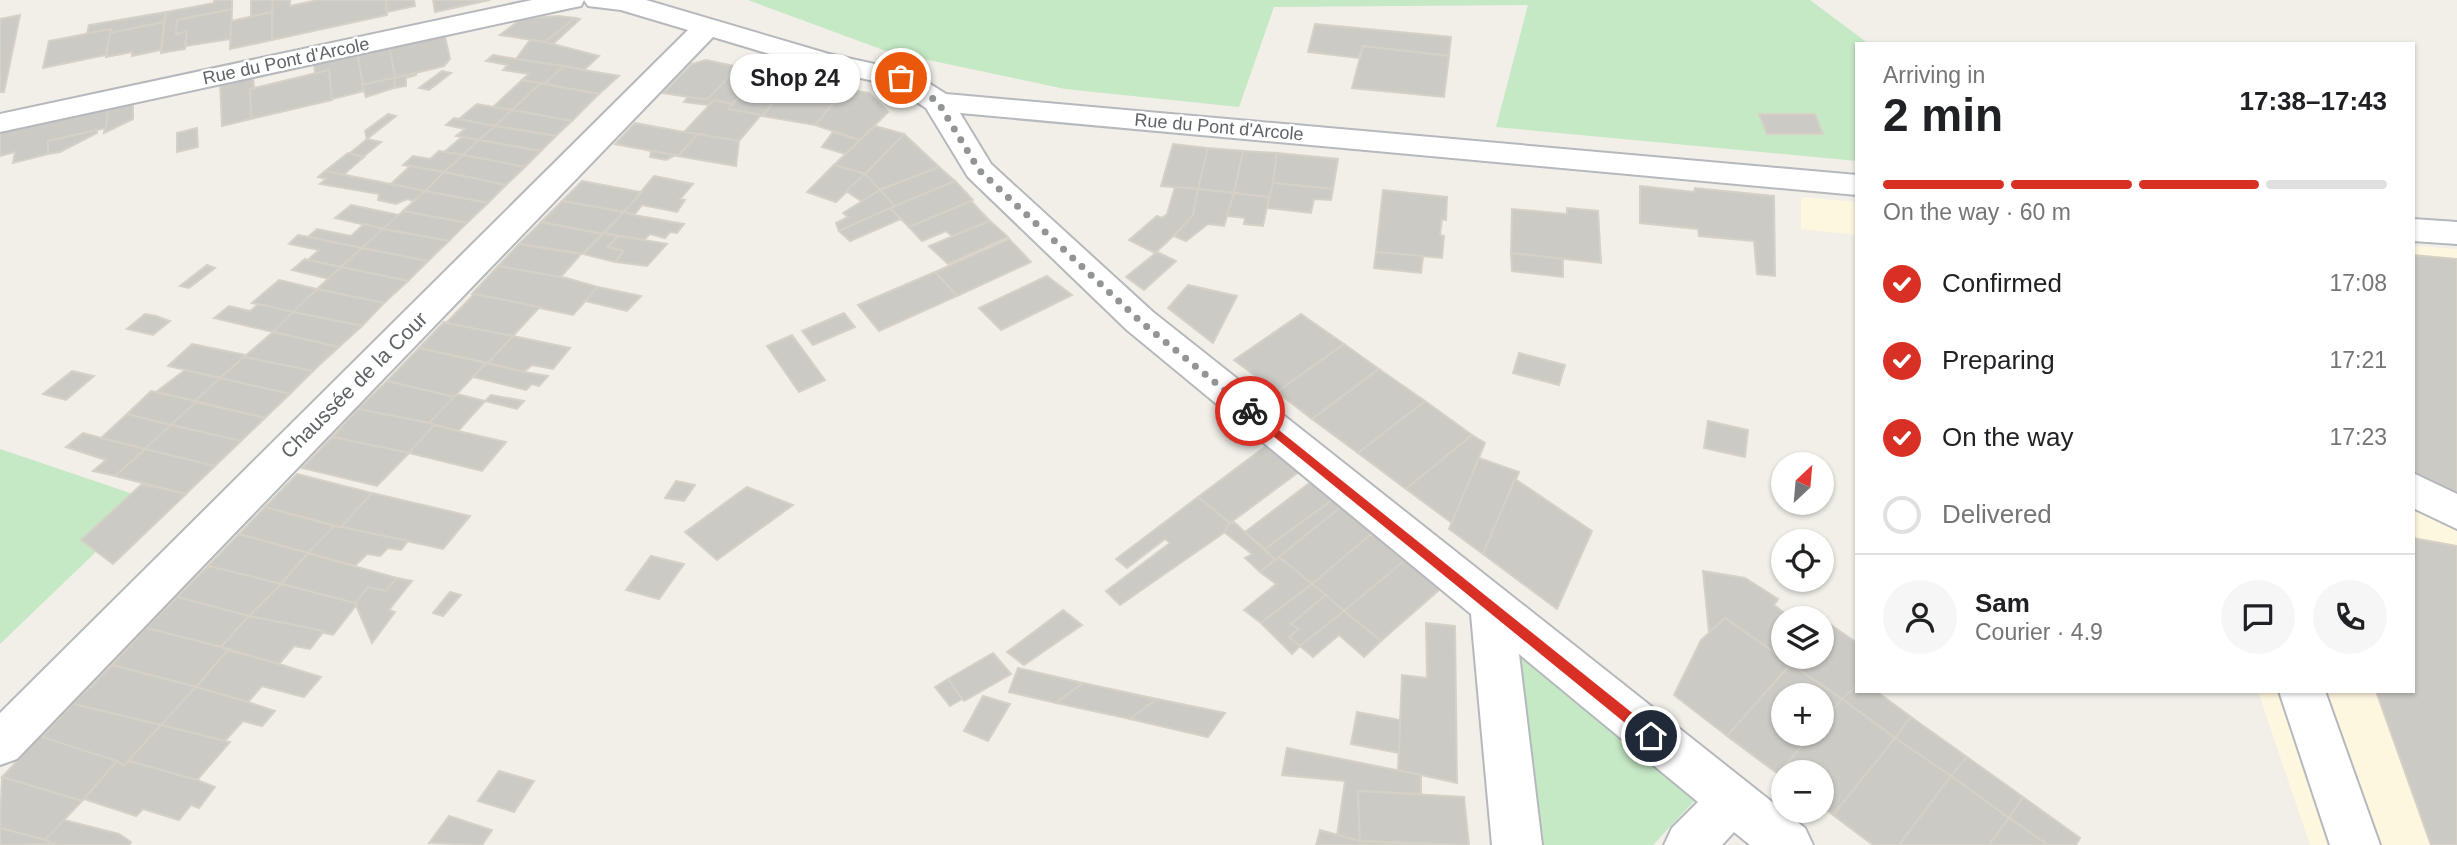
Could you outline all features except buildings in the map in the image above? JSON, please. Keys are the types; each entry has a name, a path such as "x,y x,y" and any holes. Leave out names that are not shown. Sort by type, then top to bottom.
{"street":[{"name":"Rue du Pont d'Arcole","path":"0,123 571,0"},
{"name":"Rue du Pont d'Arcole","path":"598,0 623,2 822,61 901,78 938,102 1855,185"},
{"name":"Chaussée de la Cour","path":"0,744 707,27"},
{"path":"938,102 979,170 1140,321 1788,845"},
{"path":"2415,230 2457,233"},
{"path":"2415,490 2457,513"},
{"path":"1492,608 1517,845"},
{"path":"2303,693 2354,845"},
{"path":"1689,845 1731,801"}],"shaded area":[{"path":"1801,197 1855,202 1855,235 1801,229"},
{"path":"2415,246 2457,249 2457,845 2310,845 2259,693 2415,693"}],"green space":[{"path":"748,0 1810,0 1866,42 1855,42 1855,161 1496,127 1528,5 1274,7 1239,107 1065,89 886,51"},
{"path":"0,449 142,497 101,547 0,644"},
{"path":"1492,608 1710,784 1653,845 1517,845"}],"way so far":[{"path":"901,78 938,102 979,170 1140,321 1250,411"}],"place":[{"name":"Shop 24","path":"901,78"}],"route":[{"path":"1250,411 1651,736"}]}
